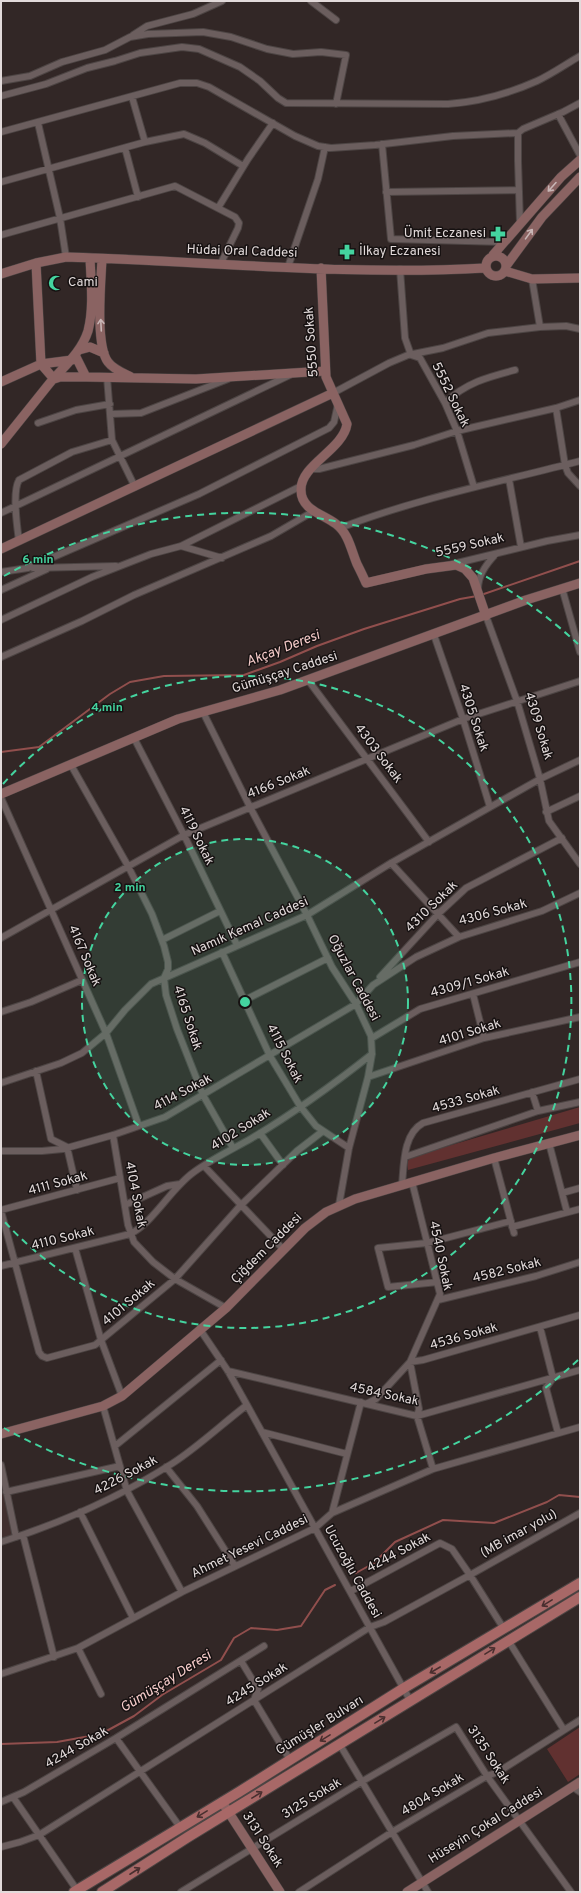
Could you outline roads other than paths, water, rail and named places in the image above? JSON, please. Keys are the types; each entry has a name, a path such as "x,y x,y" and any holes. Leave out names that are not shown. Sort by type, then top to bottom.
{"main road":[{"name":"Gümüşler Bulvarı","path":"76,1891 290,1760 404,1688 580,1583"},
{"name":"Gümüşler Bulvarı","path":"102,1892 229,1812 411,1702 508,1640 580,1597"}],"street":[{"path":"1,81 30,76 62,62 104,50 130,37 147,26 193,14 222,1"},
{"path":"310,1 336,20"},
{"path":"130,37 148,34 203,32 231,37 267,49 293,54 321,52 346,55 336,104"},
{"path":"1,96 46,84 87,68 140,53 182,47 207,52 240,67 260,81 278,98 286,103 459,103 504,93 538,81 580,56"},
{"path":"1,132 180,83 197,83 209,87 295,136 318,146 325,147 382,144 453,136 518,133 523,129 558,114 580,102"},
{"path":"132,97 145,142"},
{"path":"558,114 580,155"},
{"path":"38,123 60,218 66,257"},
{"path":"218,208 243,166 272,123"},
{"path":"518,133 520,223"},
{"path":"1,182 145,142 184,134 205,143 243,166"},
{"path":"382,144 391,239 503,242"},
{"path":"288,267 318,179 325,147"},
{"path":"125,148 138,197"},
{"path":"580,160 561,177 493,255 486,260 485,268 490,275 501,275 542,217 580,176"},
{"path":"1,234 175,186 236,217 239,223 238,228 220,265"},
{"path":"386,192 519,190"},
{"path":"493,255 501,256 505,260 506,268"},
{"name":"Hüdai Oral Caddesi","path":"1,274 36,263 66,257 220,265 321,268 485,268"},
{"path":"1,444 54,378 75,355 88,330 91,300 90,258"},
{"path":"102,259 100,304 102,347 105,357 112,440 135,487"},
{"path":"36,263 41,364 54,378 86,377 196,379 325,371"},
{"name":"5550 Sokak","path":"301,486 306,475 311,469 341,438 346,430 347,421 328,383 325,371 321,268"},
{"path":"506,268 532,279 580,278"},
{"path":"400,269 406,338 411,354"},
{"path":"532,279 540,328"},
{"path":"1,549 333,393 389,363 411,354 443,348 488,334 566,326 580,329"},
{"path":"1,382 41,364 75,355 90,347 105,357 114,369 132,378"},
{"name":"5552 Sokak","path":"411,354 420,358 445,403 457,431 474,487"},
{"path":"75,355 86,377"},
{"path":"445,403 466,385 486,377 515,370"},
{"path":"1,513 295,372"},
{"path":"111,414 141,413 235,376"},
{"path":"311,469 319,469 414,445 457,431 556,408 580,400"},
{"path":"38,423 76,410 110,404"},
{"path":"28,568 199,494 329,428 334,422 338,404"},
{"path":"556,408 565,465 568,473 580,486"},
{"path":"19,541 15,518 16,491 19,480 72,452 112,440"},
{"path":"1,620 92,577 151,554 181,546 301,486 301,492 305,503 314,511 340,528 377,514 474,487 580,461"},
{"path":"509,479 521,547"},
{"path":"1,657 82,621 134,595 271,536 314,511"},
{"name":"5559 Sokak","path":"340,528 350,543 366,583 521,547 580,535"},
{"path":"181,546 222,558"},
{"path":"478,591 482,574 488,562 497,553"},
{"name":"4309 Sokak","path":"453,564 469,573 478,591 517,701 540,779 549,821 580,864"},
{"path":"1,572 28,568 121,566"},
{"path":"1,590 49,568"},
{"name":"Gümüşçay Caddesi","path":"1,794 178,719 280,690 562,588 580,583"},
{"path":"562,588 580,649"},
{"name":"4305 Sokak","path":"434,635 463,720 490,808"},
{"name":"4303 Sokak","path":"308,680 429,842"},
{"name":"4166 Sokak","path":"1,938 184,835 463,720 580,681"},
{"name":"Oğuzlar Caddesi","path":"203,712 250,807 308,915 328,958 356,1004 372,1038 372,1054 368,1078 349,1148 339,1205"},
{"name":"4119 Sokak","path":"134,738 184,835 237,946"},
{"name":"Namık Kemal Caddesi","path":"1,1083 61,1063 82,1053 106,1033 125,1010 151,984 308,915 391,863 540,779 580,760"},
{"name":"4165 Sokak","path":"71,765 128,866 152,914 162,940 168,962 168,969 164,978 166,996 177,1029 203,1095 233,1148"},
{"path":"546,812 580,796"},
{"name":"4167 Sokak","path":"1,798 106,1033 139,1126"},
{"name":"4310 Sokak","path":"356,1004 438,914 466,888 562,838"},
{"name":"4306 Sokak","path":"391,863 459,936 542,911 580,893"},
{"path":"162,940 220,911"},
{"name":"4310 Sokak","path":"373,985 416,957 459,936"},
{"name":"4115 Sokak","path":"222,952 270,1056 300,1106 316,1126 349,1148"},
{"path":"245,1000 328,958"},
{"name":"4309/1 Sokak","path":"372,1038 420,1009 580,962"},
{"path":"1,1012 31,1002 82,980"},
{"path":"473,994 484,1038"},
{"name":"4114 Sokak","path":"1,1151 42,1151 67,1148 113,1135 165,1117 356,1004"},
{"name":"4101 Sokak","path":"368,1078 484,1038 580,1017"},
{"name":"4102 Sokak","path":"130,1234 138,1230 193,1172 260,1133 330,1088 372,1054"},
{"path":"36,1071 51,1139 67,1148 77,1190"},
{"name":"4533 Sokak","path":"402,1185 405,1157 412,1134 417,1127 423,1123 580,1079"},
{"path":"532,1092 538,1111"},
{"path":"405,1157 538,1111 580,1102"},
{"name":"4101 Sokak","path":"1,1210 39,1352 42,1356 47,1358 95,1345 175,1279 240,1206 297,1151 323,1131"},
{"path":"260,1133 283,1165"},
{"name":"4104 Sokak","path":"113,1135 130,1234 134,1242 143,1252 175,1279 226,1308"},
{"name":"Çiğdem Caddesi","path":"1,1434 104,1406 122,1396 201,1331 226,1308 283,1249 316,1219 339,1205 494,1158 580,1135"},
{"path":"549,1143 567,1212"},
{"path":"494,1158 512,1227"},
{"path":"204,1166 240,1206 283,1249"},
{"name":"4111 Sokak","path":"1,1210 120,1178"},
{"name":"4540 Sokak","path":"410,1362 440,1294 412,1182"},
{"path":"125,1205 167,1186 180,1184"},
{"path":"562,1193 580,1188"},
{"path":"438,1282 388,1287 378,1248 427,1243 512,1227 580,1209"},
{"name":"4110 Sokak","path":"1,1266 130,1234"},
{"path":"76,1248 101,1340 122,1396"},
{"name":"4582 Sokak","path":"438,1300 536,1276 580,1262"},
{"name":"4536 Sokak","path":"410,1362 423,1360 580,1315"},
{"path":"540,1327 554,1378 546,1388 558,1434"},
{"name":"Ucuzoğlu Caddesi","path":"201,1331 228,1371 411,1702"},
{"path":"115,1446 221,1360"},
{"path":"368,1403 376,1399 410,1362"},
{"path":"410,1362 419,1409 417,1416 433,1469"},
{"name":"4584 Sokak","path":"228,1371 368,1403 417,1416 580,1370"},
{"path":"332,1513 361,1402"},
{"name":"4226 Sokak","path":"1,1542 80,1512 127,1491 166,1467 247,1405"},
{"path":"104,1406 127,1491 182,1592"},
{"name":"Ahmet Yesevi Caddesi","path":"1,1674 78,1648 182,1592 315,1528 332,1513 433,1469 580,1427"},
{"path":"262,1432 347,1454"},
{"path":"1,1465 16,1537"},
{"path":"6,1492 120,1466"},
{"path":"166,1467 197,1506 235,1566"},
{"path":"80,1512 133,1618"},
{"name":"(MB imar yolu)","path":"470,1575 580,1512"},
{"path":"22,1535 54,1657"},
{"name":"4244 Sokak","path":"351,1591 440,1544 452,1549 470,1575"},
{"path":"470,1575 504,1629"},
{"name":"4245 Sokak","path":"1,1847 39,1835 370,1627 384,1622 470,1575"},
{"path":"508,1640 564,1730"},
{"name":"4244 Sokak","path":"1,1802 13,1797 116,1738 264,1646"},
{"path":"78,1648 101,1694"},
{"path":"241,1661 258,1689 254,1700 290,1760"},
{"name":"4804 Sokak","path":"299,1892 392,1832 487,1776 498,1772 580,1720"},
{"name":"3135 Sokak","path":"456,1727 487,1776 571,1892"},
{"name":"3125 Sokak","path":"181,1892 361,1782 456,1727"},
{"path":"116,1738 180,1828"},
{"path":"340,1745 428,1892"},
{"name":"Hüseyin Çokal Caddesi","path":"407,1892 578,1787"},
{"path":"13,1797 76,1891"},
{"name":"3131 Sokak","path":"222,1802 280,1892"}],"waterway":[{"name":"Akçay Deresi","path":"481,595 580,561"},
{"name":"Akçay Deresi","path":"1,752 39,747 110,694 130,682 164,676 244,675 364,629 460,599 477,596"},
{"name":"Gümüşçay Deresi","path":"356,1573 374,1563 395,1542 443,1520 494,1523 547,1502 559,1495 580,1497"},
{"name":"Gümüşçay Deresi","path":"1,1744 57,1742 101,1734 134,1716 162,1695 221,1660 234,1638 251,1628 277,1630 301,1626 325,1590 335,1585"}],"place":[{"name":"Ümit Eczanesi","path":"498,234"},
{"name":"İlkay Eczanesi","path":"347,252"},
{"name":"Cami","path":"56,283"}]}
